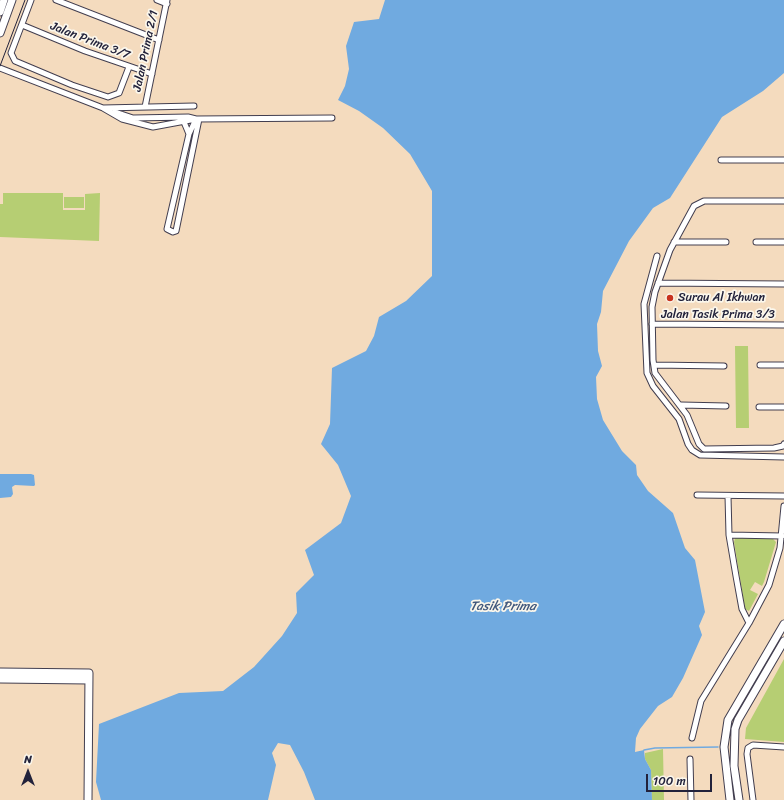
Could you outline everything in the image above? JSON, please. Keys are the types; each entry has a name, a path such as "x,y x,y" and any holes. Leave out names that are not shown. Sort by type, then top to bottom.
{"main road":[{"path":"0,12 4,0"},
{"path":"0,33 12,0"},
{"path":"730,800 724,747 728,720 784,624"},
{"path":"739,800 734,766 735,729 738,720 784,641"},
{"path":"0,672 89,673 88,800"},
{"path":"0,679 89,680"}],"street":[{"path":"31,0 11,53 15,61 72,85 108,96 119,93 129,66"},
{"path":"56,0 159,40"},
{"path":"157,0 167,2"},
{"name":"Jalan Prima 2/1","path":"145,107 167,2"},
{"name":"Jalan Prima 3/7","path":"22,25 152,74"},
{"path":"0,68 103,108 116,116 147,127 198,119 332,118"},
{"path":"103,108 194,106"},
{"path":"112,108 115,112 133,118 188,117 198,119"},
{"path":"198,119 176,231 173,232 167,229 189,134 198,119"},
{"path":"184,122 189,134"},
{"path":"722,160 784,160"},
{"path":"784,201 704,201 694,206 674,242 658,282 652,307 655,373 687,415 699,444 704,449 774,448 783,446 784,444"},
{"path":"674,242 726,242"},
{"path":"756,242 784,242"},
{"path":"657,256 644,304 647,372 653,386 679,419 688,444 692,450 700,455 784,457"},
{"path":"658,282 784,284"},
{"name":"Jalan Tasik Prima 3/3","path":"652,324 784,325"},
{"path":"654,365 724,366"},
{"path":"760,365 784,365"},
{"path":"681,406 726,406"},
{"path":"759,407 784,407"},
{"path":"697,495 784,496"},
{"path":"728,496 729,535 742,609 749,623"},
{"path":"692,738 701,701 749,623 769,585 782,536 784,506"},
{"path":"729,535 782,536"},
{"path":"753,800 747,754 748,748 753,744 784,746"},
{"path":"690,760 691,800"}],"green space":[{"path":"3,193 63,193 63,210 85,210 85,194 100,193 99,241 0,237 0,204 3,204"},
{"path":"64,197 84,197 84,208 64,208"},
{"path":"735,346 748,346 749,428 736,428"},
{"path":"735,538 772,538 776,542 762,586 755,582 750,590 758,594 749,611 745,609 734,542"},
{"path":"784,659 784,742 745,739 746,728"},
{"path":"663,749 664,800 652,800 651,770 645,759 645,753"}],"water":[{"name":"Tasik Prima","path":"385,0 784,0 784,73 763,91 722,117 670,198 653,208 629,241 603,291 601,312 597,324 598,351 602,366 596,377 597,399 603,420 622,451 636,465 637,475 648,491 673,513 685,548 695,560 705,612 699,626 702,635 683,678 672,697 658,706 640,729 636,738 635,752 644,750 645,759 651,770 652,800 315,800 304,772 290,745 278,743 272,753 276,765 268,800 101,800 96,782 99,724 179,693 223,691 254,667 282,636 297,613 296,593 314,575 305,550 341,523 351,496 338,465 321,444 330,424 332,368 366,351 374,336 379,317 406,301 432,276 432,191 410,154 383,128 359,111 338,100 345,86 349,69 346,46 354,22 379,19"},
{"path":"0,474 31,474 34,475 35,485 15,485 12,487 13,494 11,497 0,498"}],"waterway":[{"path":"644,750 655,748 718,747"}],"tram line":[{"path":"0,66 25,0"}],"place":[{"name":"Surau Al Ikhwan","path":"670,298"}]}
